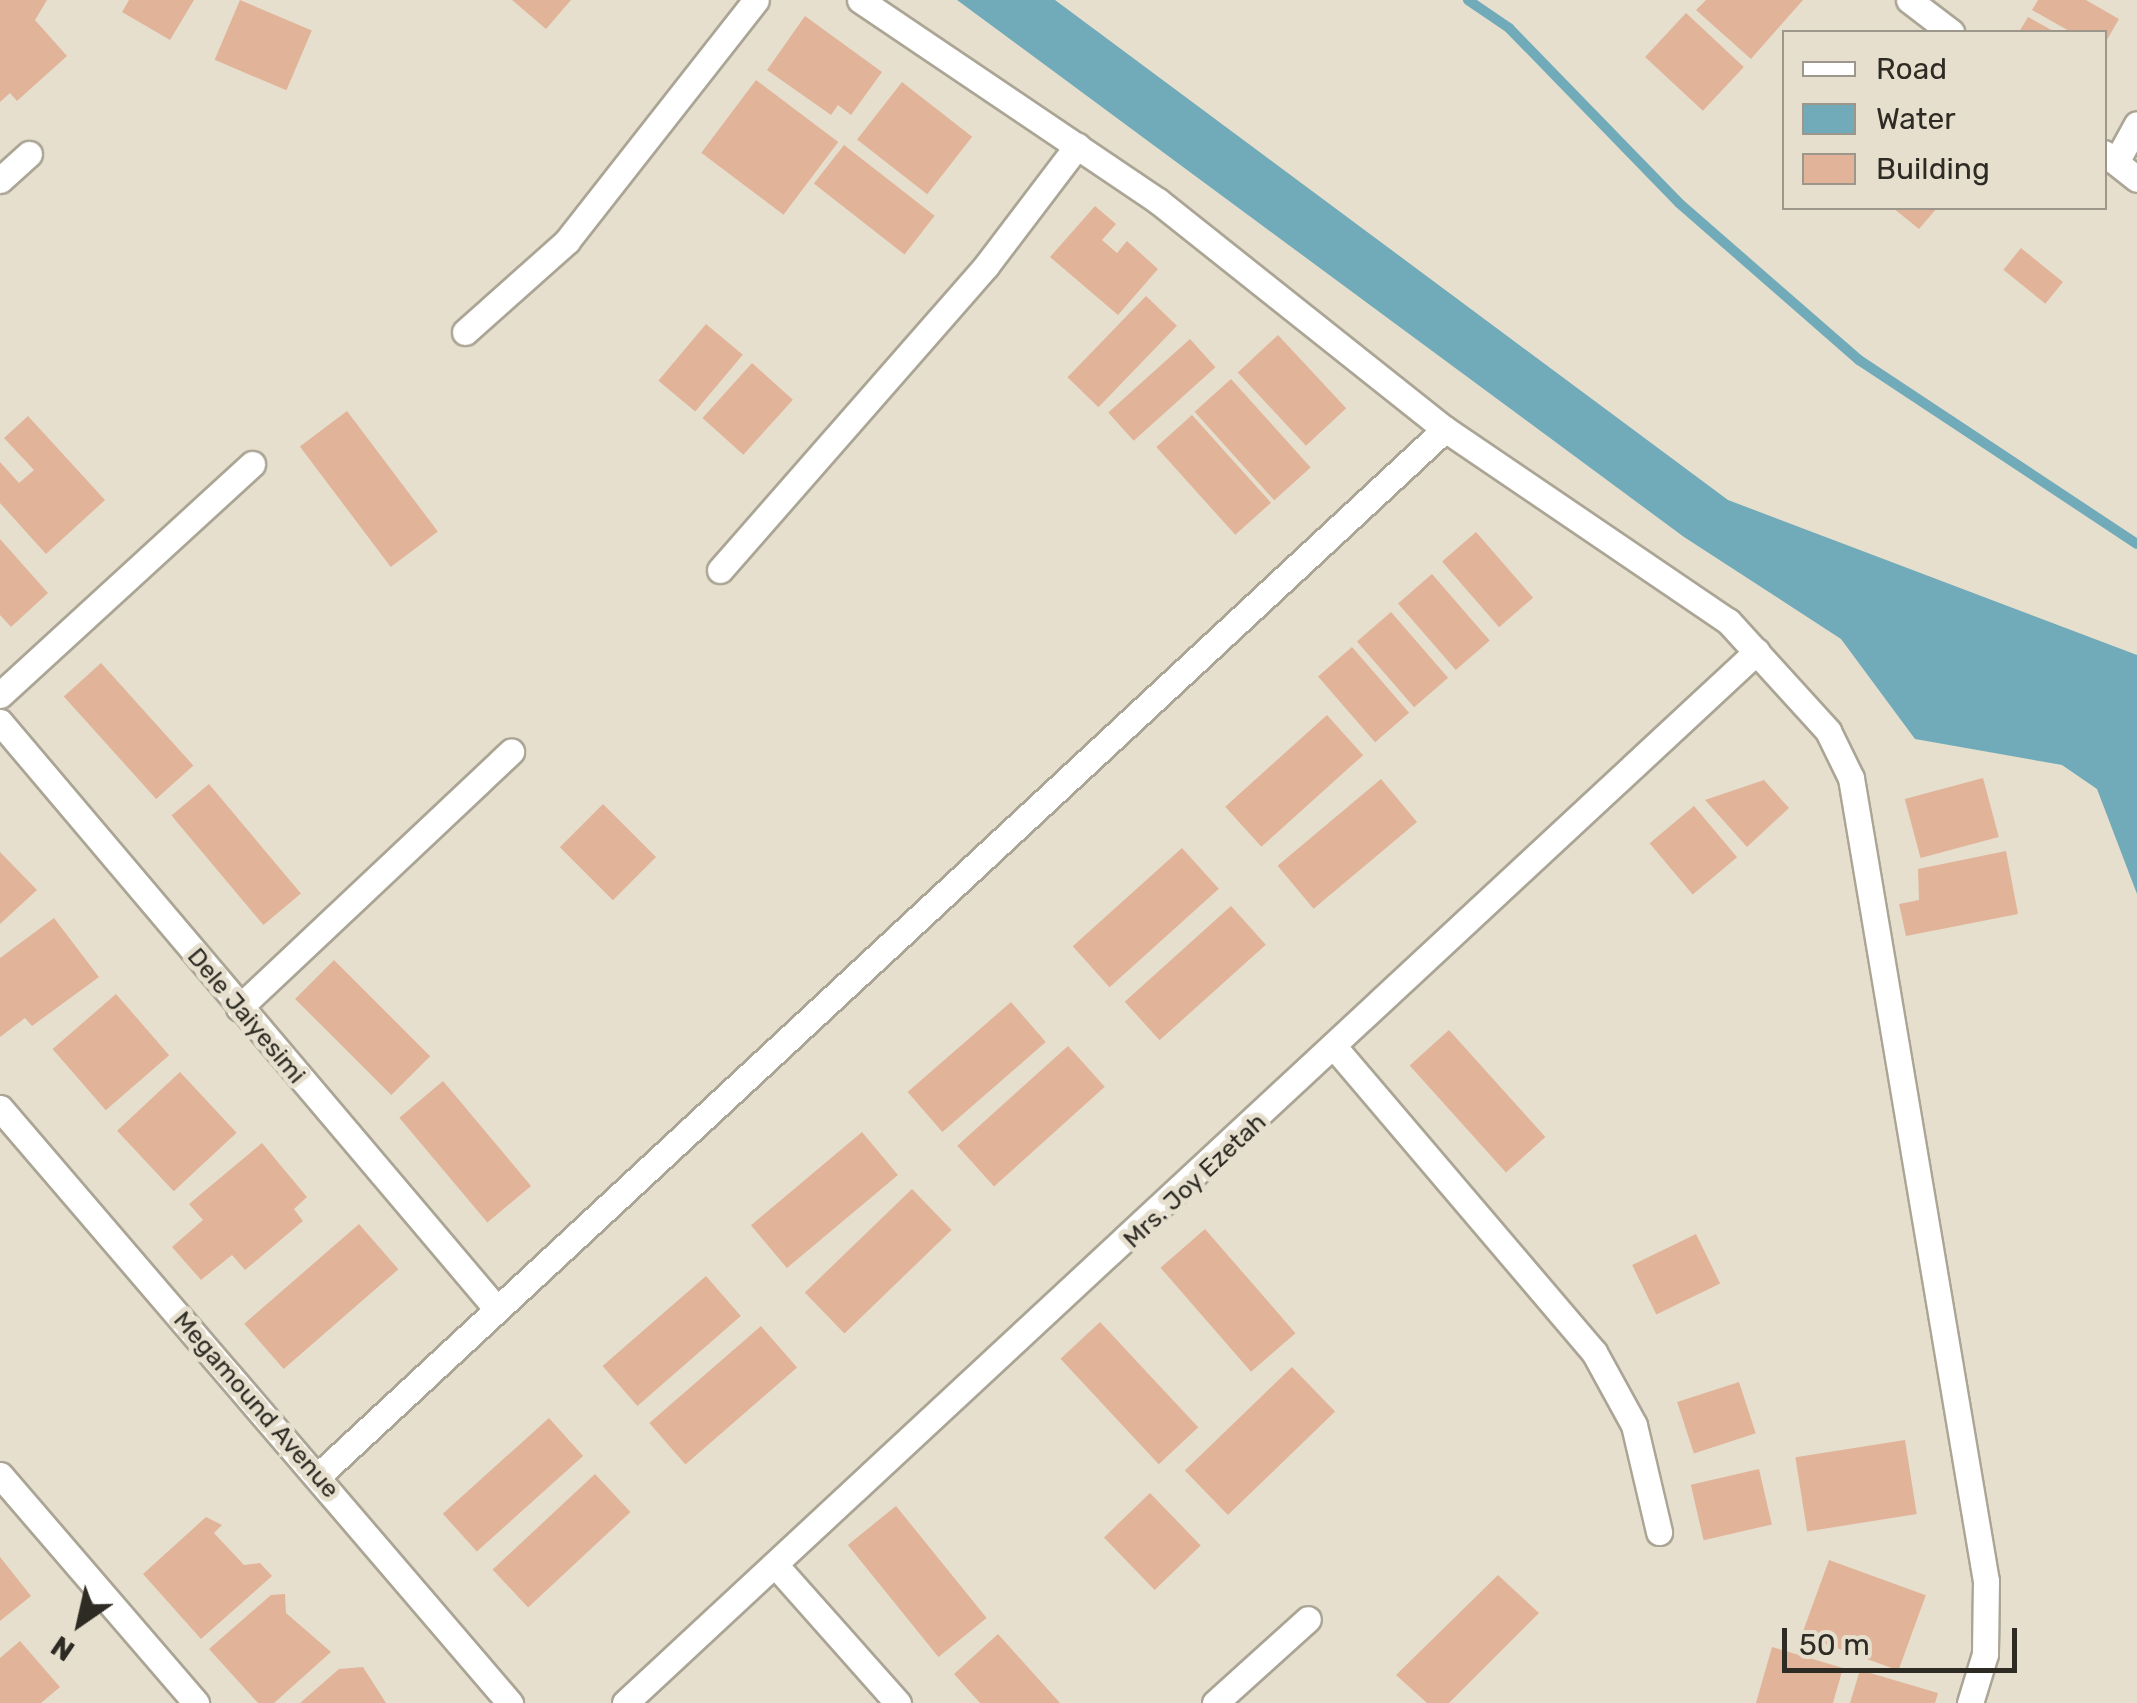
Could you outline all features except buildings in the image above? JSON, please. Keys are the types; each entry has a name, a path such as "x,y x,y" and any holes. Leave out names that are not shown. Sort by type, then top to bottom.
{"street":[{"path":"465,332 567,240 756,0"},
{"path":"860,0 1077,146 1311,314 1445,430 1757,650 1828,731 1851,778 1986,1581 1985,1654 1970,1703"},
{"path":"1909,0 1948,30"},
{"path":"2137,124 2110,158 2137,179"},
{"path":"720,570 986,266 1077,146"},
{"path":"0,180 29,154"},
{"path":"318,1476 495,1307 1445,430"},
{"path":"0,695 252,464"},
{"name":"Mrs. Joy Ezetah","path":"625,1703 778,1568 1336,1050 1757,650"},
{"name":"Dele Jaiyesimi","path":"0,722 238,1008 495,1307"},
{"path":"238,1008 511,752"},
{"path":"1336,1050 1594,1352 1634,1424 1659,1532"},
{"name":"Megamound Avenue","path":"0,1108 510,1703"},
{"path":"0,1475 196,1703"},
{"path":"778,1568 898,1703"},
{"path":"1214,1703 1308,1619"}],"water":[{"path":"957,0 1055,0 1728,500 2137,655 2137,894 2097,789 2062,765 1915,739 1841,639 1684,537"}],"waterway":[{"path":"1468,0 1509,28 1679,203 1859,360 2137,544"}]}
